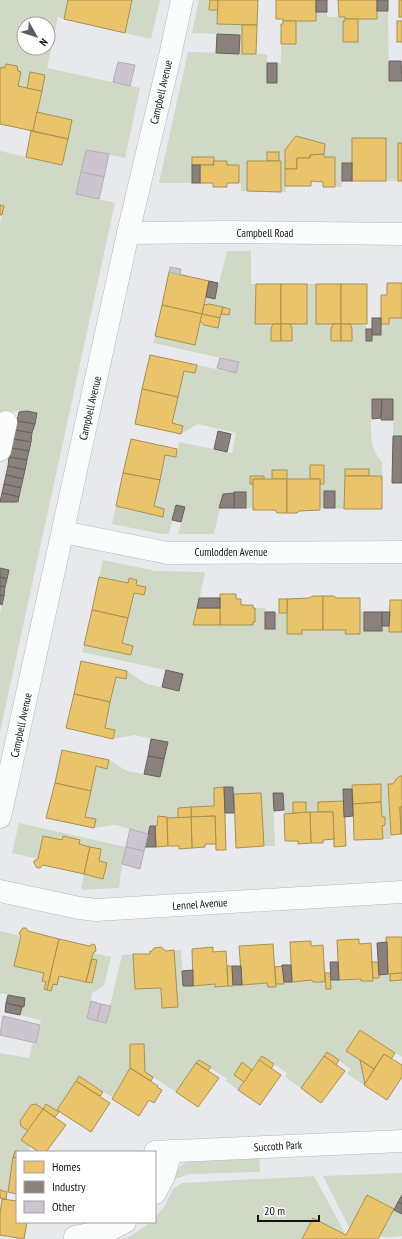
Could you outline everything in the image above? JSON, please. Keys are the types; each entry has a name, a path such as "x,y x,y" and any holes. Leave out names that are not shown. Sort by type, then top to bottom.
{"street":[{"name":"Campbell Avenue","path":"0,817 128,234 182,0"},
{"name":"Campbell Road","path":"128,234 226,232 402,234"},
{"path":"0,450 6,422"},
{"name":"Cumlodden Avenue","path":"63,532 168,553 402,552"},
{"name":"Lennel Avenue","path":"0,891 79,908 96,910 402,892"},
{"name":"Succoth Park","path":"163,1152 402,1141"},
{"path":"156,1191 164,1176 163,1152"},
{"path":"76,1233 109,1230 123,1223"}],"green space":[{"path":"0,0 68,0 64,19 58,17 56,26 56,16 16,16 16,56 50,56 47,68 140,88 125,158 86,150 76,194 115,203 0,732 0,613 9,570 0,568 0,502 19,502 35,424 27,411 0,412 0,223 4,206 0,205 0,151 62,165 72,120 37,112 45,75 30,72 27,88 18,86 21,72 18,71 17,66 7,64 4,68 1,67 0,71"},
{"path":"132,0 160,0 151,39 125,33"},
{"path":"199,0 210,0 210,10 218,10 217,24 242,25 242,54 267,54 267,83 277,82 277,63 281,63 281,44 296,44 296,21 316,21 316,12 327,12 327,17 345,17 345,21 343,22 343,42 358,42 358,19 377,19 377,11 388,11 389,81 402,81 402,143 398,143 398,181 386,181 386,138 352,138 352,163 342,163 342,187 335,187 335,157 324,157 325,144 296,136 285,150 286,192 281,192 281,161 279,161 278,152 267,152 267,161 247,161 247,191 241,191 241,183 239,183 239,165 227,165 227,161 213,161 192,157 192,183 159,183 188,52 239,53 239,35 192,33"},
{"path":"227,251 251,251 251,284 256,284 255,324 273,324 271,328 271,341 291,341 292,328 290,324 307,324 307,284 316,284 316,324 333,324 331,341 352,341 352,329 350,324 366,325 366,341 372,341 372,335 381,335 381,324 389,324 389,318 402,318 402,436 393,436 393,399 372,399 372,441 377,456 382,462 382,476 369,476 368,469 345,469 344,509 335,508 335,491 325,491 324,508 320,508 320,484 310,465 310,479 287,479 272,470 272,479 264,479 263,476 250,476 250,484 253,484 253,508 246,508 246,492 223,494 214,534 178,534 185,508 176,506 169,534 162,534 112,524 116,506 163,517 164,509 154,506 165,455 176,457 179,442 232,453 236,433 198,424 181,434 183,426 172,423 184,371 195,373 197,365 236,373 239,362 153,343 155,336 195,345 200,321 204,325 218,328 221,314 229,315 230,308 209,304 204,305 206,297 215,298"},
{"path":"103,560 155,571 205,572 194,625 252,625 255,621 255,608 265,608 265,629 275,613 287,613 287,634 301,634 302,630 346,630 346,634 360,634 360,612 364,612 364,631 382,631 382,626 389,626 390,632 402,632 402,776 397,778 393,784 388,784 391,839 383,839 382,826 385,825 385,818 382,817 381,784 352,785 352,789 343,789 344,801 318,802 318,812 306,813 305,802 293,802 293,813 284,814 283,793 273,793 275,846 264,846 261,793 234,794 233,787 214,788 214,806 178,808 178,818 158,816 157,826 150,826 148,834 115,825 94,828 96,819 85,817 96,766 107,768 109,760 127,771 160,777 168,743 135,735 113,739 115,730 105,728 116,677 126,679 127,671 147,684 179,691 183,674 82,652 84,645 131,655 132,646 122,643 134,593 144,595 146,587 136,585 137,580 129,578 128,583 99,577"},
{"path":"19,823 126,847 119,888 81,890 84,874 103,879 99,861 101,849 79,844 80,840 63,836 62,840 43,836 38,859 12,853"},
{"path":"0,931 21,936 15,966 44,973 42,981 46,982 44,989 51,990 53,984 59,976 92,983 97,960 92,959 93,953 111,957 104,986 92,993 87,1018 106,1023 122,955 133,954 135,989 161,988 162,1008 178,1006 174,950 181,950 183,986 215,984 216,987 267,983 268,987 275,987 276,984 283,984 284,982 312,980 313,982 325,982 326,989 331,989 331,980 361,979 361,981 373,981 373,978 379,977 379,975 390,974 390,981 402,980 402,1057 360,1030 346,1051 360,1060 364,1085 347,1074 351,1069 327,1052 301,1088 285,1077 287,1073 262,1056 252,1070 242,1063 234,1075 244,1082 238,1090 226,1081 227,1079 199,1060 176,1092 145,1072 144,1044 130,1044 130,1068 112,1097 79,1076 57,1111 46,1104 43,1109 36,1104 31,1105 20,1121 21,1126 28,1131 21,1140 30,1146 29,1151 15,1151 8,1192 0,1190 0,1053 29,1058 32,1044 36,1043 41,1020 20,1015 25,998 0,993"},
{"path":"259,1155 260,1172 190,1174 175,1179 169,1184 176,1171 187,1161"},
{"path":"402,1173 402,1195 394,1210 402,1214 402,1236 387,1237 369,1235 350,1229 323,1176"},
{"path":"314,1176 346,1235 302,1239 124,1239 149,1224 156,1223 156,1216 164,1207 173,1189 182,1183"}],"building: Homes":[{"path":"68,0 132,0 125,33 64,19"},
{"path":"210,0 218,0 218,10 209,10"},
{"path":"218,0 258,0 257,25 217,24"},
{"path":"276,0 316,0 316,21 283,21 283,19 276,19"},
{"path":"338,0 377,0 377,19 345,19 345,17 339,17"},
{"path":"399,0 402,0 402,17 399,17"},
{"path":"345,19 358,19 358,42 343,42 343,21 345,21"},
{"path":"283,21 296,21 296,44 281,44 281,24 283,24"},
{"path":"397,21 402,21 402,42 397,42"},
{"path":"242,25 257,25 256,54 242,54"},
{"path":"6,64 17,66 18,71 21,72 18,86 42,91 33,131 0,124 0,71 1,67 4,68"},
{"path":"30,72 45,75 42,91 27,88"},
{"path":"37,112 72,120 68,139 33,131"},
{"path":"31,131 68,139 62,165 26,157"},
{"path":"296,136 325,144 324,154 310,155 310,158 297,158 297,169 285,169 285,150"},
{"path":"352,138 386,138 386,181 352,181"},
{"path":"398,143 402,143 402,181 398,181"},
{"path":"267,152 279,152 279,161 267,161"},
{"path":"324,154 324,157 335,157 335,187 323,187 323,182 311,181 311,186 285,186 285,169 297,169 297,158 310,158 310,155"},
{"path":"192,157 214,157 214,165 192,165"},
{"path":"213,161 227,161 227,165 239,165 239,183 227,183 227,187 213,187 213,183 200,183 200,165 214,165"},
{"path":"247,161 281,161 281,192 247,191"},
{"path":"0,205 4,206 2,215 0,215"},
{"path":"169,272 209,281 202,314 162,305"},
{"path":"387,283 402,283 402,318 389,318 389,324 381,324 381,295 387,295"},
{"path":"256,284 281,284 281,324 255,324"},
{"path":"281,284 307,284 307,324 281,324"},
{"path":"316,284 341,284 341,324 316,324"},
{"path":"341,284 367,284 367,324 341,324"},
{"path":"209,304 223,307 220,318 202,314 204,305"},
{"path":"162,305 202,314 195,345 155,336"},
{"path":"223,307 230,309 229,315 221,314"},
{"path":"202,314 220,318 218,328 204,325 200,321"},
{"path":"273,324 281,324 281,341 271,341 271,328"},
{"path":"281,324 290,324 292,328 292,341 281,341"},
{"path":"333,324 341,324 341,341 331,341 331,329"},
{"path":"341,324 350,324 352,329 352,341 341,341"},
{"path":"150,355 197,365 195,373 184,371 178,397 142,389"},
{"path":"142,389 178,397 172,423 183,426 181,434 135,424"},
{"path":"131,439 177,449 176,457 165,455 160,480 123,473"},
{"path":"310,465 324,465 324,484 320,484 320,479 310,479"},
{"path":"345,469 369,469 369,476 345,476"},
{"path":"272,470 287,470 287,479 272,479"},
{"path":"123,473 160,480 154,506 164,509 163,517 116,506"},
{"path":"250,476 264,476 264,479 253,479 253,484 250,484"},
{"path":"345,476 382,476 382,509 344,509"},
{"path":"253,479 287,479 287,513 277,513 275,510 253,510"},
{"path":"287,479 320,479 320,510 287,513"},
{"path":"99,577 128,583 129,578 137,580 136,585 146,587 144,595 134,593 128,618 92,610"},
{"path":"220,594 236,594 236,599 241,599 241,605 253,605 253,608 255,608 255,622 253,622 253,625 220,625"},
{"path":"313,596 323,596 323,630 302,630 302,634 287,634 287,599 309,598"},
{"path":"323,596 333,596 337,598 360,598 360,634 345,634 346,630 323,630"},
{"path":"279,599 287,599 287,613 279,613"},
{"path":"390,600 402,600 402,632 389,632"},
{"path":"197,608 220,608 220,625 193,625"},
{"path":"92,610 128,618 122,643 133,646 131,655 84,645"},
{"path":"81,661 127,671 126,679 116,677 110,702 74,694"},
{"path":"74,694 110,702 105,728 115,730 113,739 66,728"},
{"path":"62,750 109,760 107,769 96,766 91,791 55,783"},
{"path":"400,776 402,776 402,807 400,807 401,834 391,835 388,784 393,784"},
{"path":"55,783 91,791 85,817 96,819 94,828 46,818"},
{"path":"381,784 381,802 353,804 352,785"},
{"path":"224,787 226,850 216,850 215,816 191,817 191,807 214,806 214,788"},
{"path":"261,793 264,846 236,848 234,794"},
{"path":"344,801 346,846 334,847 333,812 318,812 318,802"},
{"path":"293,802 306,802 306,813 293,813"},
{"path":"381,802 382,817 385,817 385,825 382,826 383,839 354,840 353,804"},
{"path":"191,807 191,817 178,818 178,808"},
{"path":"400,807 402,807 402,834 401,834"},
{"path":"310,812 333,812 334,839 323,840 323,843 311,843"},
{"path":"310,812 311,843 298,844 298,841 285,841 284,814"},
{"path":"158,816 167,817 168,846 156,847 155,826 157,826"},
{"path":"215,816 216,844 205,844 205,847 192,848 191,817"},
{"path":"191,817 192,848 179,849 179,846 168,846 167,818"},
{"path":"43,836 62,840 63,836 80,840 79,844 90,847 84,874 43,865 40,868 37,868 34,861 38,859"},
{"path":"90,847 101,849 99,861 107,863 103,879 84,874"},
{"path":"23,928 26,928 28,931 59,939 47,990 44,989 46,982 42,981 44,973 14,966 21,936 19,933"},
{"path":"386,937 402,937 402,973 388,974"},
{"path":"59,939 89,946 93,944 95,945 96,951 93,953 86,982 59,976 57,985 53,984 51,991 47,990"},
{"path":"359,939 359,944 371,943 373,981 361,981 361,979 339,980 337,940"},
{"path":"311,941 311,946 323,945 325,982 313,982 312,980 292,982 290,942"},
{"path":"273,944 276,987 268,987 267,983 242,985 239,946"},
{"path":"161,947 166,951 174,950 178,1007 162,1008 161,988 135,989 133,954 150,954 150,951 154,948"},
{"path":"213,947 213,952 226,951 228,986 215,987 215,984 193,986 192,949"},
{"path":"92,959 97,960 92,983 86,982"},
{"path":"372,962 378,962 379,978 373,978"},
{"path":"227,966 232,966 233,986 228,986"},
{"path":"283,966 284,984 276,984 275,967"},
{"path":"325,973 330,973 331,989 326,989"},
{"path":"402,973 402,980 390,981 390,974"},
{"path":"360,1030 395,1053 391,1059 384,1054 374,1069 346,1051"},
{"path":"130,1044 144,1044 145,1072 153,1077 151,1081 130,1068"},
{"path":"327,1052 339,1060 336,1065 324,1056"},
{"path":"384,1054 402,1065 402,1077 387,1100 364,1085"},
{"path":"262,1056 274,1064 271,1069 259,1060"},
{"path":"324,1056 345,1071 321,1103 301,1088"},
{"path":"199,1060 211,1067 208,1071 196,1063"},
{"path":"259,1060 281,1075 260,1105 238,1090"},
{"path":"360,1060 374,1069 365,1084"},
{"path":"242,1062 252,1070 244,1082 234,1075"},
{"path":"196,1063 219,1078 198,1107 176,1092"},
{"path":"130,1068 162,1090 154,1103 149,1100 139,1116 112,1099"},
{"path":"79,1076 103,1092 100,1096 76,1081"},
{"path":"76,1081 110,1103 91,1132 57,1110"},
{"path":"36,1104 43,1109 28,1131 21,1126 20,1121 31,1105"},
{"path":"46,1104 59,1112 55,1117 43,1109"},
{"path":"43,1109 66,1125 47,1151 38,1151 21,1140"},
{"path":"15,1151 16,1151 16,1158 13,1157"},
{"path":"13,1157 16,1158 16,1194 8,1192"},
{"path":"0,1190 7,1192 6,1199 0,1198"},
{"path":"367,1195 394,1209 378,1239 302,1239 313,1218 346,1235"},
{"path":"2,1199 16,1201 16,1223 27,1223 24,1239 0,1235"}],"building: Industry":[{"path":"316,0 327,0 327,12 316,12"},
{"path":"377,0 388,0 388,11 377,11"},
{"path":"217,34 240,35 239,54 216,53"},
{"path":"389,61 401,61 402,81 389,81"},
{"path":"267,63 277,63 277,83 267,83"},
{"path":"342,163 352,163 352,181 342,181"},
{"path":"192,165 200,165 200,183 192,183"},
{"path":"209,281 218,283 215,299 206,297"},
{"path":"372,318 381,318 381,335 372,335"},
{"path":"366,329 372,329 372,341 366,341"},
{"path":"372,399 382,399 381,418 372,419"},
{"path":"382,399 393,399 393,420 381,420"},
{"path":"27,411 37,413 35,424 17,421 19,412"},
{"path":"17,421 35,424 32,433 15,430"},
{"path":"15,430 32,433 31,442 13,439"},
{"path":"218,431 231,434 227,452 214,449"},
{"path":"393,436 402,436 402,483 392,483"},
{"path":"13,439 31,442 29,451 11,448"},
{"path":"11,448 29,451 27,460 9,457"},
{"path":"9,457 27,460 25,470 8,466"},
{"path":"8,466 25,470 23,479 6,475"},
{"path":"6,475 23,479 21,488 4,484"},
{"path":"4,484 21,488 19,497 2,493"},
{"path":"324,491 335,491 335,508 324,508"},
{"path":"234,492 246,492 246,508 234,508"},
{"path":"2,493 19,497 18,502 0,502"},
{"path":"234,493 234,508 219,508 223,494"},
{"path":"176,505 185,507 181,522 172,520"},
{"path":"0,568 9,570 7,579 0,577"},
{"path":"0,577 7,579 5,587 0,586"},
{"path":"0,586 5,587 4,596 0,595"},
{"path":"0,595 4,596 2,605 0,604"},
{"path":"199,598 220,598 220,608 197,608"},
{"path":"265,612 275,612 275,629 265,629"},
{"path":"364,612 382,612 382,631 364,631"},
{"path":"382,612 390,612 389,626 382,626"},
{"path":"166,670 183,674 179,691 162,687"},
{"path":"151,739 168,742 164,759 148,756"},
{"path":"148,756 164,759 160,777 144,774"},
{"path":"224,787 233,787 234,813 225,813"},
{"path":"343,789 352,789 353,816 344,817"},
{"path":"273,793 283,793 284,810 274,811"},
{"path":"150,826 155,826 156,847 145,847"},
{"path":"387,942 388,974 379,975 377,943"},
{"path":"330,962 338,962 339,980 331,980"},
{"path":"282,965 291,965 292,982 284,982"},
{"path":"232,966 241,966 242,985 233,985"},
{"path":"193,970 193,986 183,986 182,971"},
{"path":"8,995 25,998 24,1007 6,1003"},
{"path":"6,1003 22,1007 20,1015 5,1012"},
{"path":"402,1195 402,1204 398,1202"},
{"path":"398,1202 402,1204 402,1214 394,1210"}],"building: Other":[{"path":"118,62 135,65 130,86 113,82"},
{"path":"86,150 109,154 104,177 81,172"},
{"path":"81,172 104,177 99,199 76,194"},
{"path":"170,267 181,269 180,275 169,272"},
{"path":"220,358 239,362 236,373 217,368"},
{"path":"130,829 148,834 144,851 126,847"},
{"path":"126,847 144,851 140,869 122,864"},
{"path":"91,1001 101,1004 97,1021 87,1018"},
{"path":"101,1004 111,1006 106,1023 97,1021"},
{"path":"3,1016 40,1025 36,1043 0,1035"}]}
